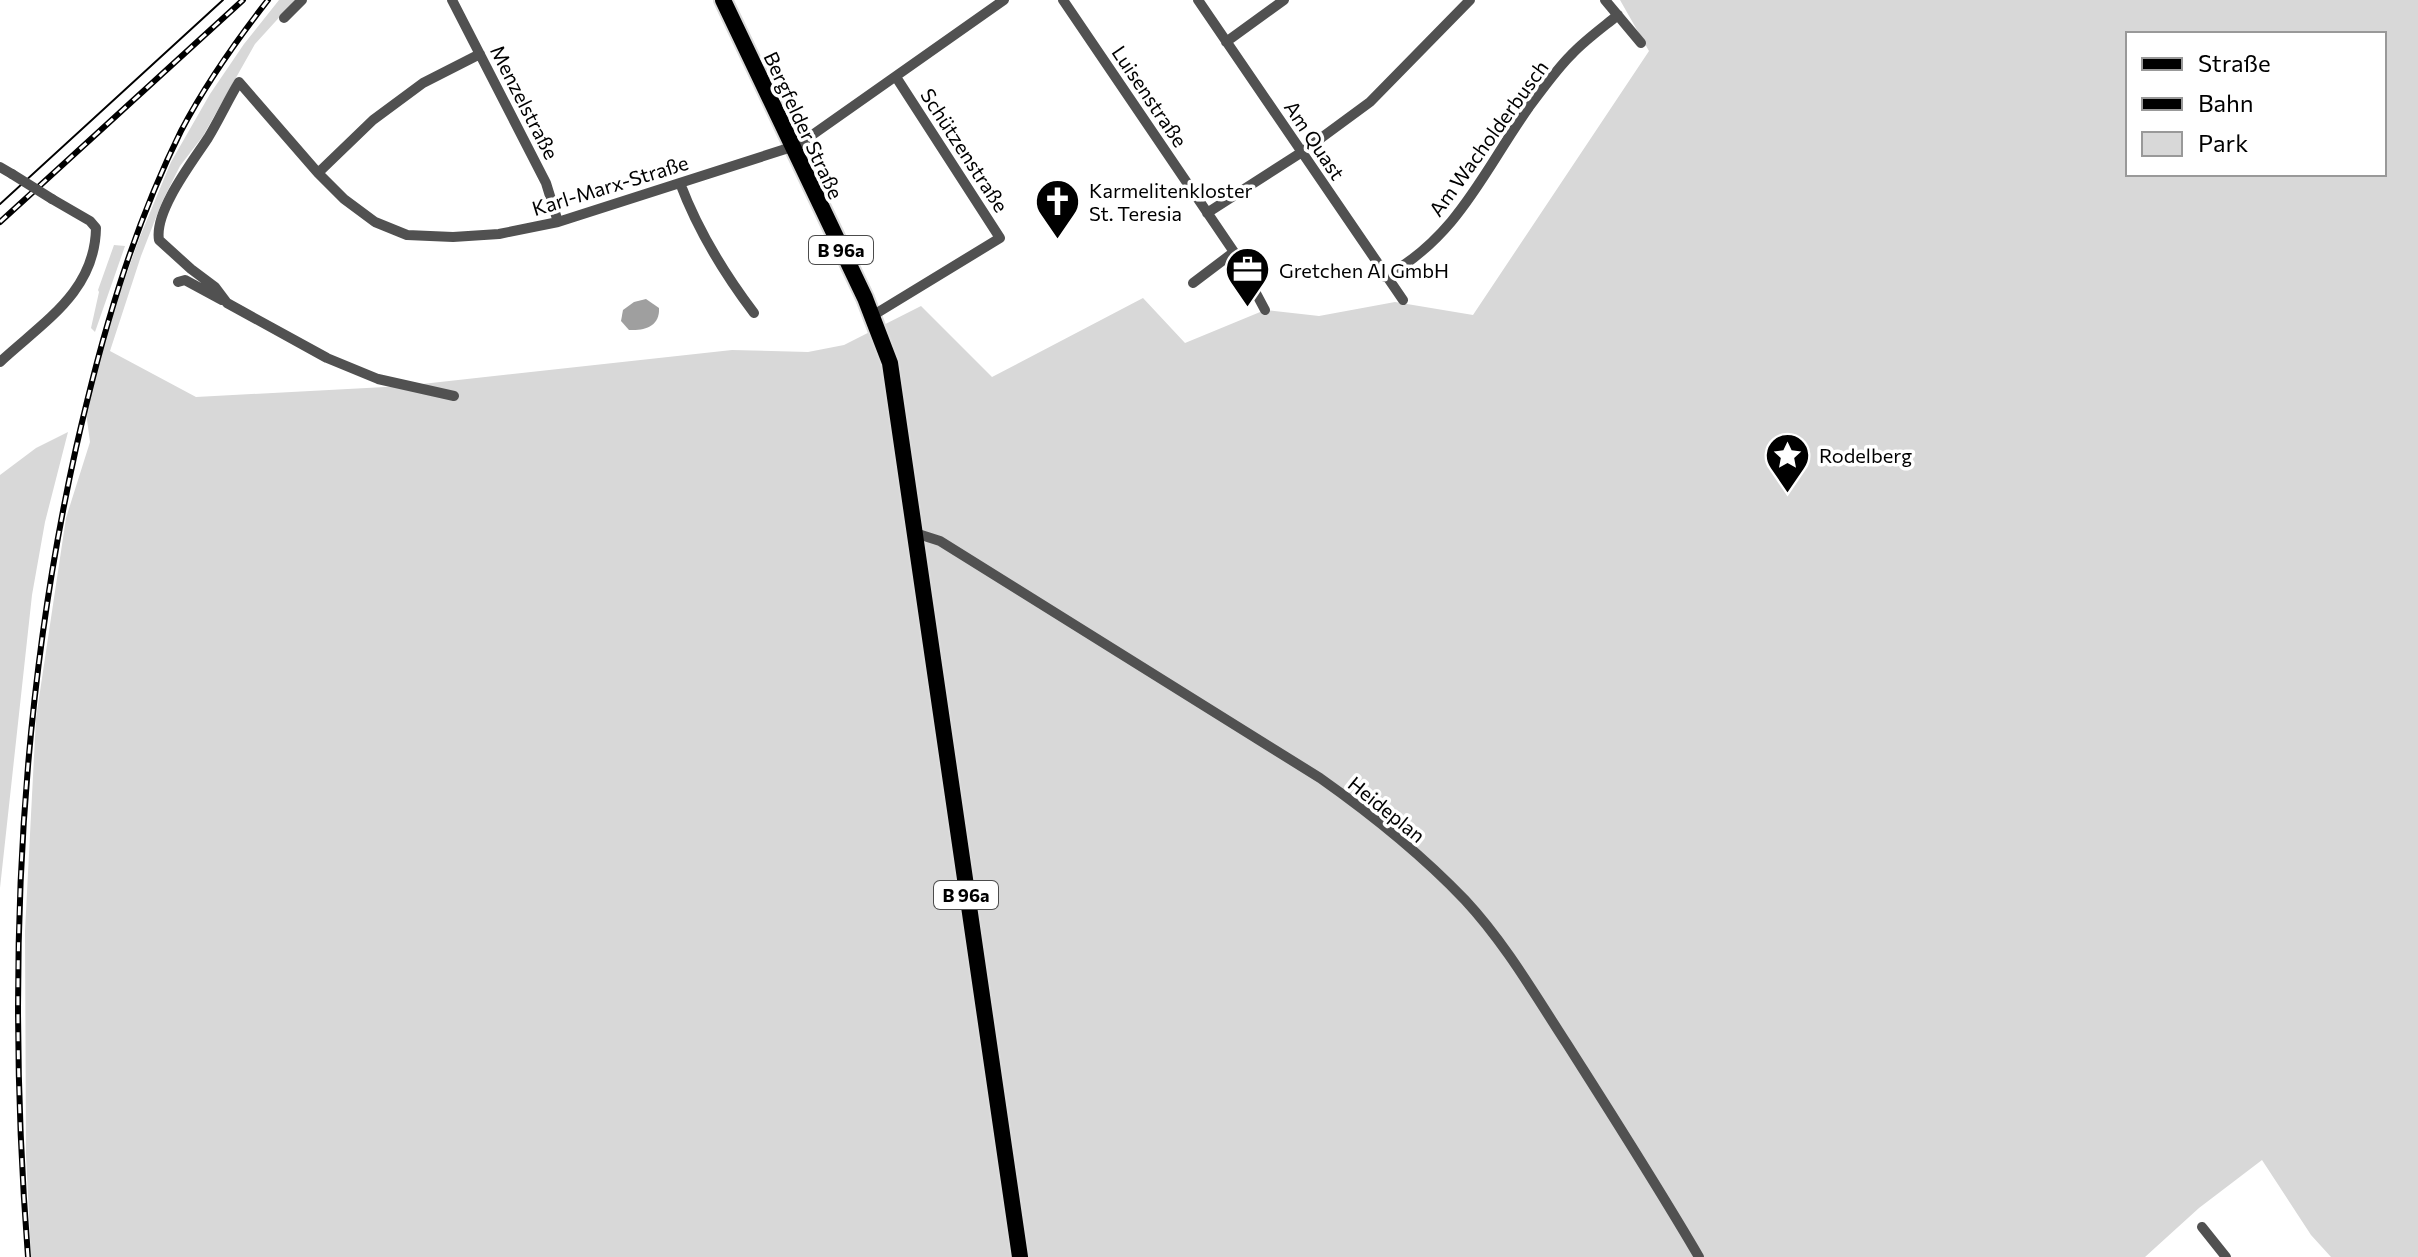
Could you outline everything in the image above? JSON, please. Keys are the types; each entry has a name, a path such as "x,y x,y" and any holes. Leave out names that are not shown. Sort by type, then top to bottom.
{"main road":[{"name":"Bergfelder Straße","path":"723,0 887,354 915,533"},
{"name":"B 96a","path":"915,533 1020,1257"}],"street":[{"path":"284,18 302,0"},
{"name":"Menzelstraße","path":"452,0 546,183 558,222"},
{"name":"Karl-Marx-Straße","path":"227,303 215,287 159,240 158,229 188,165 207,139 239,82 318,173 344,199 375,222 407,235 453,237 499,234 558,222 806,141 1004,0"},
{"name":"Luisenstraße","path":"1063,0 1234,252 1265,310"},
{"name":"Am Quast","path":"1198,0 1403,300"},
{"path":"1226,42 1284,0"},
{"path":"1207,213 1302,152 1370,102 1470,0"},
{"path":"1605,0 1641,43"},
{"name":"Am Wacholderbusch","path":"1385,277 1412,262 1446,228 1481,184 1529,108 1572,54 1618,15"},
{"path":"318,173 373,120 423,83 480,54"},
{"name":"Schützenstraße","path":"872,316 1000,238 896,77"},
{"path":"0,167 90,221 96,228 82,283 71,297 0,362"},
{"path":"680,183 694,220 754,313"},
{"path":"1193,283 1234,252"},
{"path":"178,282 185,280 348,369 454,396"},
{"name":"Heideplan","path":"915,533 940,541 1320,778 1375,819 1439,875 1490,930 1518,967 1642,1160 1699,1257"},
{"path":"2202,1227 2226,1257"}],"green space":[{"path":"279,0 295,0 255,44 203,136 180,166 141,256 110,351 196,397 404,386 732,350 808,352 844,345 921,306 992,377 1143,298 1185,343 1265,310 1319,316 1395,302 1473,315 1649,51 1620,0 2418,0 2418,1257 2331,1257 2311,1235 2262,1160 2199,1208 2145,1257 31,1257 26,1155 25,931 36,718 66,518 90,442 86,412 112,315 171,162 210,94"},
{"path":"114,245 125,246 95,332 91,328 98,290"},
{"path":"68,432 45,522 32,595 0,888 0,475 36,448"}],"shaded area":[{"path":"646,299 659,308 657,319 641,330 629,330 621,321 623,310 634,302"}],"tram line":[{"path":"0,204 223,0"}],"railway":[{"path":"0,222 243,0"},
{"path":"28,1257 18,1054 18,952 29,749 56,548 96,366 119,286 147,208 190,114 268,0"}],"place":[{"name":"Karmelitenkloster St. Teresia","path":"1058,240"},
{"name":"Gretchen AI GmbH","path":"1248,309"},
{"name":"Rodelberg","path":"1788,494"}]}
